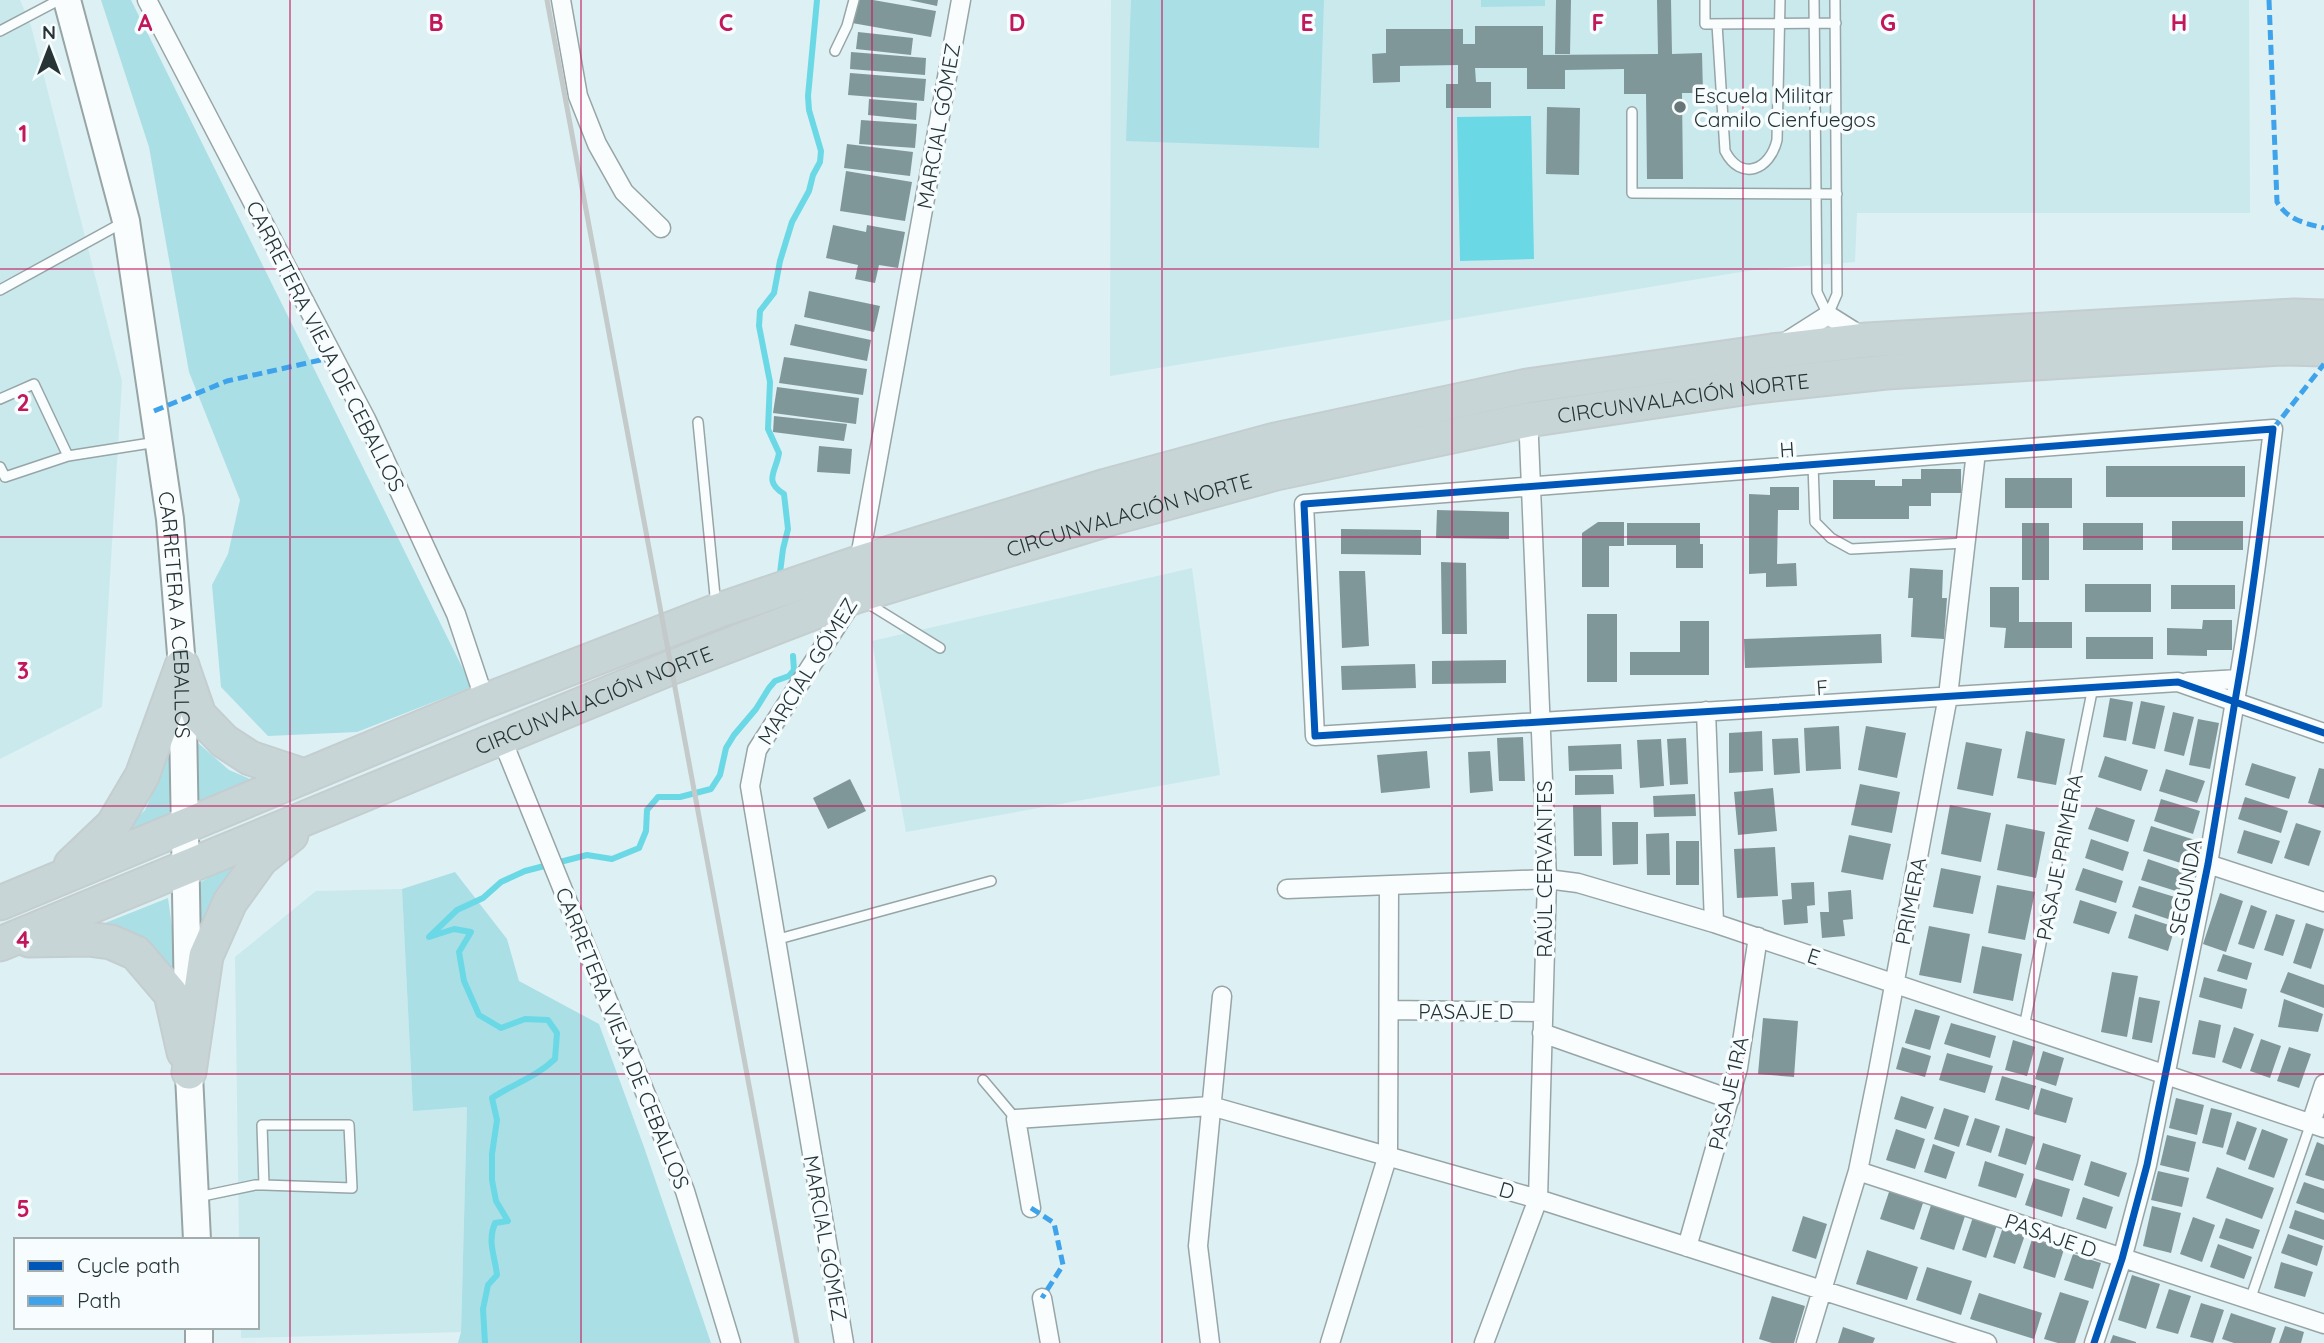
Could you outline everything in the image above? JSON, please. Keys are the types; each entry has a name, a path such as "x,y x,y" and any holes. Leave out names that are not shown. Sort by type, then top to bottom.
{"highway":[{"name":"CIRCUNVALACIÓN NORTE","path":"0,903 485,701 717,611 858,563 1106,486 1271,441 1527,386 1772,351 1867,340 2294,316 2324,317"},
{"name":"CIRCUNVALACIÓN NORTE","path":"5,942 670,668 856,596 1111,518 1276,473 1528,420 1756,386 1886,372 2281,348 2324,349"},
{"path":"182,666 199,715 224,741 250,758 304,776"},
{"path":"57,879 113,825 142,776 182,666"},
{"path":"189,1072 206,956 230,902 261,859 321,811"},
{"path":"5,942 88,939 111,942 136,953 171,993 189,1072"}],"main road":[{"name":"CARRETERA A CEBALLOS","path":"66,0 126,221 170,519 182,666 189,1072 197,1238"}],"street":[{"name":"CARRETERA VIEJA DE CEBALLOS","path":"147,0 366,419 456,614 485,701"},
{"path":"561,0 578,96 597,144 624,192 661,228"},
{"name":"MARCIAL GÓMEZ","path":"844,1343 750,786 757,750 856,596 858,563 961,0"},
{"path":"1756,386 1772,351 1828,315 1867,340 1886,372"},
{"name":"RAÚL CERVANTES","path":"1484,1343 1538,1199 1547,879 1527,386"},
{"name":"H","path":"1315,736 1304,504 2273,429"},
{"name":"SEGUNDA","path":"2094,1343 2122,1259 2147,1165 2208,864 2256,568 2273,429"},
{"name":"PRIMERA","path":"1805,1343 1858,1171 1948,696 1976,452"},
{"name":"F","path":"1315,736 2239,679"},
{"name":"F","path":"2178,682 2324,733"},
{"path":"1706,711 1714,923"},
{"name":"CARRETERA VIEJA DE CEBALLOS","path":"501,737 685,1191 731,1343"},
{"path":"2208,864 2324,902"},
{"name":"E","path":"1287,889 1547,879 1578,883 1758,937 2317,1126"},
{"path":"1330,1343 1388,1155 1388,886"},
{"name":"PASAJE 1RA","path":"1687,1247 1738,1068 1758,937"},
{"path":"1210,1343 1198,1246 1222,996"},
{"name":"PASAJE D","path":"1390,1010 1543,1012"},
{"name":"PASAJE D","path":"1542,1034 1730,1099"},
{"path":"2317,1126 2324,1084"},
{"name":"D","path":"1016,1119 1211,1106 1538,1199 1987,1343"},
{"path":"1016,1119 1031,1208"},
{"name":"PASAJE D","path":"1858,1171 2324,1324"},
{"path":"1042,1298 1050,1343"}],"lane":[{"path":"0,30 59,0"},
{"path":"835,51 847,26 854,0"},
{"path":"1705,0 1705,24 1836,23"},
{"path":"1717,24 1725,150 1730,161 1750,169 1768,161 1774,153 1777,140 1780,0"},
{"path":"1814,0 1817,292 1828,315"},
{"path":"1828,315 1837,294 1835,0"},
{"path":"1632,112 1632,193 1836,194"},
{"path":"0,290 126,221"},
{"path":"0,399 34,384 68,456"},
{"path":"698,422 717,611"},
{"path":"0,467 5,477 68,456 159,442"},
{"path":"1813,464 1815,522 1831,538 1852,549 1965,542"},
{"path":"856,596 940,649"},
{"name":"PASAJE PRIMERA","path":"2024,1027 2093,687"},
{"path":"775,940 990,881"},
{"path":"983,1080 1016,1119"},
{"path":"196,1198 255,1185 352,1188 349,1125 261,1125 264,1185"},
{"path":"2250,1300 2317,1126"}],"shaded area":[{"path":"0,0 20,0 31,26 122,381 102,707 0,759"},
{"path":"101,0 131,0 472,687 357,732 268,736 221,687 212,585 228,554 240,500 189,372 149,147"},
{"name":"Escuela Militar Camilo Cienfuegos","path":"1111,0 2249,0 2250,213 1857,213 1855,262 1753,270 1110,376"},
{"path":"1131,0 1324,0 1319,148 1126,141"},
{"path":"1481,0 1545,0 1545,6 1481,7"},
{"path":"1192,568 1220,775 906,832 872,641"},
{"path":"198,743 229,770 262,784 196,807"},
{"path":"171,751 169,823 108,847 145,810"},
{"path":"241,859 200,932 201,882"},
{"path":"455,872 507,939 519,981 599,1024 711,1343 458,1343 461,1332 467,1107 413,1111 402,889"},
{"path":"402,889 413,1110 467,1107 461,1332 241,1338 241,1329 259,1329 259,1238 239,1238 235,957 316,891"},
{"path":"168,898 179,978 148,942 90,929"}],"water":[{"path":"1531,116 1534,259 1460,261 1457,117"}],"building":[{"path":"856,0 873,0 936,11 931,37 852,23"},
{"path":"909,0 938,0 937,6"},
{"path":"1556,0 1571,0 1570,54 1555,54"},
{"path":"1657,0 1671,0 1672,54 1702,53 1703,93 1682,93 1683,179 1647,179 1646,94 1624,94 1624,69 1565,70 1565,89 1527,89 1527,68 1475,68 1476,82 1491,82 1491,108 1446,108 1446,84 1458,84 1458,65 1400,66 1400,82 1373,83 1372,54 1386,53 1386,29 1463,29 1463,44 1475,44 1475,26 1543,26 1543,55 1658,54"},
{"path":"858,32 913,38 911,55 856,49"},
{"path":"851,52 926,58 925,75 850,69"},
{"path":"850,73 926,79 924,101 848,95"},
{"path":"869,99 917,103 916,120 868,115"},
{"path":"1547,107 1580,108 1579,175 1546,174"},
{"path":"861,120 917,124 915,148 859,144"},
{"path":"847,144 913,152 910,176 844,168"},
{"path":"846,171 912,182 905,221 840,211"},
{"path":"833,225 866,232 867,225 905,232 898,268 879,265 875,283 855,279 858,265 826,258"},
{"path":"809,291 880,306 874,332 804,317"},
{"path":"795,324 871,340 867,361 790,345"},
{"path":"784,357 867,369 863,395 779,383"},
{"path":"777,387 859,398 856,424 773,413"},
{"path":"774,416 847,424 844,441 773,432"},
{"path":"819,446 852,449 850,474 817,472"},
{"path":"2106,466 2245,466 2245,497 2106,497"},
{"path":"1921,469 1961,469 1961,493 1931,493 1931,506 1909,506 1909,519 1833,519 1833,480 1875,480 1875,486 1902,486 1902,479 1921,479"},
{"path":"2005,478 2072,478 2072,508 2005,508"},
{"path":"1770,487 1799,487 1799,510 1778,510 1777,564 1796,563 1797,586 1766,587 1766,573 1749,574 1749,494 1770,495"},
{"path":"1437,510 1509,512 1509,539 1436,538"},
{"path":"2172,521 2243,521 2243,550 2172,550"},
{"path":"1598,522 1624,522 1624,546 1609,546 1609,587 1582,587 1582,533"},
{"path":"1627,523 1700,523 1703,568 1676,568 1676,545 1627,545"},
{"path":"2022,523 2049,523 2049,580 2022,580"},
{"path":"2083,523 2143,523 2143,550 2083,550"},
{"path":"1341,529 1421,530 1421,555 1341,554"},
{"path":"1441,562 1466,563 1467,634 1442,634"},
{"path":"1910,568 1943,570 1942,598 1947,598 1944,639 1911,637 1913,598 1908,598"},
{"path":"1339,571 1365,571 1369,646 1342,648"},
{"path":"2085,584 2151,584 2151,612 2085,612"},
{"path":"2171,585 2235,585 2235,609 2171,609"},
{"path":"1990,587 2019,587 2019,622 2072,622 2072,648 2004,648 2006,628 1990,627"},
{"path":"1587,614 1617,614 1617,682 1587,682"},
{"path":"2203,620 2232,620 2232,650 2207,650 2207,656 2167,655 2167,628 2202,629"},
{"path":"1680,621 1709,621 1709,675 1630,675 1630,652 1680,652"},
{"path":"1881,634 1882,663 1745,668 1744,639"},
{"path":"2086,637 2153,637 2153,659 2086,659"},
{"path":"1506,660 1506,683 1432,684 1432,661"},
{"path":"1415,664 1416,688 1342,690 1341,666"},
{"path":"2110,698 2133,702 2126,741 2103,737"},
{"path":"2141,701 2165,706 2155,749 2132,744"},
{"path":"2173,712 2194,717 2184,756 2164,751"},
{"path":"2198,719 2219,723 2210,769 2189,765"},
{"path":"1839,726 1841,769 1806,771 1804,728"},
{"path":"1866,726 1906,733 1897,778 1858,770"},
{"path":"1762,731 1763,771 1729,773 1729,733"},
{"path":"2026,731 2065,739 2056,785 2017,778"},
{"path":"1523,737 1525,781 1499,781 1497,738"},
{"path":"1686,738 1688,784 1670,785 1667,739"},
{"path":"1798,738 1800,773 1774,775 1772,739"},
{"path":"1661,739 1664,786 1640,788 1637,740"},
{"path":"1966,742 2002,749 1993,796 1957,789"},
{"path":"1621,744 1622,769 1569,771 1568,746"},
{"path":"1427,751 1430,788 1381,793 1377,755"},
{"path":"1490,751 1493,791 1470,793 1468,752"},
{"path":"2105,756 2148,770 2141,791 2098,777"},
{"path":"2252,763 2296,777 2289,799 2245,785"},
{"path":"2319,768 2324,769 2324,808 2308,803"},
{"path":"2166,769 2205,781 2197,803 2159,791"},
{"path":"1575,775 1613,775 1614,794 1575,795"},
{"path":"850,779 866,811 828,829 813,798"},
{"path":"1860,784 1900,792 1892,833 1851,825"},
{"path":"1773,788 1777,831 1738,835 1734,792"},
{"path":"1695,794 1696,816 1654,817 1653,796"},
{"path":"2245,797 2288,811 2281,833 2238,819"},
{"path":"2161,799 2200,811 2193,834 2154,821"},
{"path":"1573,805 1601,805 1602,856 1574,856"},
{"path":"1950,805 1991,813 1981,862 1941,854"},
{"path":"2096,807 2135,820 2128,842 2088,829"},
{"path":"1612,822 1638,822 1638,864 1613,865"},
{"path":"2296,823 2321,831 2309,866 2284,858"},
{"path":"2006,824 2045,832 2036,878 1997,870"},
{"path":"2151,826 2195,840 2187,865 2143,851"},
{"path":"2244,830 2280,841 2272,864 2237,853"},
{"path":"1669,833 1670,875 1647,875 1646,834"},
{"path":"1849,835 1891,844 1883,880 1841,872"},
{"path":"2091,839 2129,852 2123,871 2085,858"},
{"path":"1676,841 1699,841 1699,885 1676,885"},
{"path":"1775,847 1778,896 1737,898 1734,849"},
{"path":"2148,859 2186,872 2179,892 2141,880"},
{"path":"1941,868 1981,876 1973,914 1933,907"},
{"path":"2083,868 2123,881 2116,903 2075,890"},
{"path":"1814,882 1815,905 1807,906 1808,923 1784,925 1782,900 1792,899 1791,883"},
{"path":"1997,885 2035,892 2025,940 1988,933"},
{"path":"2139,886 2178,898 2171,920 2132,907"},
{"path":"1851,890 1853,919 1843,920 1845,936 1822,938 1820,912 1829,912 1828,892"},
{"path":"2220,893 2243,901 2226,952 2203,944"},
{"path":"2080,900 2117,912 2109,934 2073,923"},
{"path":"2251,905 2267,911 2254,949 2238,944"},
{"path":"2135,914 2175,927 2168,951 2128,938"},
{"path":"2276,914 2295,920 2283,956 2264,950"},
{"path":"2306,923 2324,929 2311,969 2293,963"},
{"path":"1929,926 1970,934 1961,983 1919,975"},
{"path":"1982,946 2022,954 2013,1001 1973,993"},
{"path":"2223,954 2252,963 2247,980 2217,971"},
{"path":"2112,972 2138,976 2127,1037 2101,1032"},
{"path":"2288,972 2324,985 2324,1008 2280,992"},
{"path":"2204,977 2247,989 2242,1009 2199,997"},
{"path":"2139,997 2160,1001 2152,1043 2132,1039"},
{"path":"2284,999 2323,1014 2318,1032 2278,1027"},
{"path":"1915,1009 1940,1016 1930,1050 1905,1043"},
{"path":"1763,1018 1798,1021 1794,1077 1758,1074"},
{"path":"2199,1020 2221,1025 2215,1058 2192,1054"},
{"path":"1951,1023 1996,1036 1990,1058 1944,1044"},
{"path":"2234,1027 2254,1034 2241,1069 2222,1062"},
{"path":"2261,1039 2281,1046 2270,1078 2250,1071"},
{"path":"2013,1040 2035,1047 2027,1076 2005,1070"},
{"path":"1902,1047 1931,1056 1925,1077 1896,1069"},
{"path":"2289,1047 2311,1054 2299,1088 2277,1081"},
{"path":"2043,1051 2064,1058 2056,1086 2035,1079"},
{"path":"1947,1053 1993,1066 1985,1093 1939,1080"},
{"path":"2002,1076 2036,1086 2029,1110 1995,1100"},
{"path":"2041,1088 2073,1098 2066,1123 2034,1114"},
{"path":"1901,1096 1934,1107 1926,1129 1894,1119"},
{"path":"2176,1098 2204,1105 2197,1135 2169,1128"},
{"path":"1944,1108 1969,1116 1959,1147 1934,1139"},
{"path":"2211,1108 2232,1113 2223,1148 2202,1143"},
{"path":"1975,1118 2000,1126 1991,1153 1966,1145"},
{"path":"2237,1121 2257,1128 2245,1161 2226,1154"},
{"path":"2006,1128 2035,1137 2026,1165 1998,1156"},
{"path":"1896,1129 1925,1139 1915,1169 1886,1160"},
{"path":"2262,1129 2288,1139 2274,1178 2248,1169"},
{"path":"2167,1135 2196,1142 2189,1172 2160,1165"},
{"path":"2317,1142 2324,1145 2324,1181 2305,1175"},
{"path":"2043,1143 2081,1155 2073,1181 2035,1169"},
{"path":"1933,1144 1955,1152 1946,1179 1924,1172"},
{"path":"1985,1161 2024,1174 2016,1198 1978,1186"},
{"path":"2091,1161 2127,1173 2119,1197 2084,1185"},
{"path":"2217,1167 2274,1188 2262,1219 2206,1198"},
{"path":"2158,1171 2189,1178 2182,1207 2151,1200"},
{"path":"2034,1178 2070,1189 2062,1217 2025,1205"},
{"path":"2304,1182 2324,1189 2324,1213 2296,1203"},
{"path":"1890,1189 1924,1200 1914,1230 1880,1219"},
{"path":"2083,1197 2113,1207 2106,1229 2076,1219"},
{"path":"1932,1202 1966,1213 1954,1250 1920,1239"},
{"path":"2152,1206 2181,1213 2171,1253 2143,1246"},
{"path":"2295,1210 2324,1220 2324,1240 2289,1228"},
{"path":"1803,1216 1827,1224 1816,1259 1792,1251"},
{"path":"1973,1217 1997,1225 1986,1258 1962,1250"},
{"path":"2193,1217 2215,1225 2202,1262 2180,1254"},
{"path":"2226,1218 2260,1230 2253,1249 2219,1238"},
{"path":"2003,1227 2025,1235 2015,1264 1993,1257"},
{"path":"2288,1234 2323,1246 2317,1266 2281,1253"},
{"path":"2033,1236 2065,1246 2055,1278 2023,1268"},
{"path":"2218,1244 2252,1257 2244,1279 2210,1267"},
{"path":"1867,1250 1918,1267 1907,1300 1856,1284"},
{"path":"2073,1254 2101,1263 2093,1289 2064,1280"},
{"path":"2281,1262 2313,1272 2305,1297 2274,1288"},
{"path":"1927,1267 1972,1281 1961,1315 1916,1300"},
{"path":"2132,1275 2160,1284 2146,1329 2118,1320"},
{"path":"2169,1289 2191,1296 2178,1334 2156,1328"},
{"path":"2060,1292 2089,1301 2075,1343 2058,1343 2044,1339"},
{"path":"1979,1293 2042,1313 2034,1339 1970,1319"},
{"path":"1772,1296 1805,1306 1794,1343 1772,1343 1759,1339"},
{"path":"2201,1303 2224,1310 2213,1343 2190,1337"},
{"path":"2231,1313 2276,1328 2271,1343 2234,1343 2222,1339"},
{"path":"2285,1326 2304,1332 2301,1343 2279,1343"},
{"path":"1843,1327 1875,1338 1873,1343 1838,1343"},
{"path":"2113,1335 2136,1342 2136,1343 2110,1343"}],"waterway":[{"path":"780,573 788,529 784,494 772,480 779,453 768,429 770,382 759,326 760,311 774,293 792,222 809,191 820,162 821,151 809,110 808,96 817,0"},
{"path":"485,1343 483,1309 488,1285 497,1275 492,1243 493,1230 495,1223 508,1221 496,1201 492,1180 492,1154 497,1120 492,1098 540,1071 555,1059 557,1033 548,1020 525,1019 501,1028 479,1015 464,981 459,952 471,932 454,929 429,937 457,910 483,898 501,882 525,871 587,855 612,859 639,848 646,831 647,810 658,797 680,797 711,789 720,775 726,748 734,735 775,681 789,676 794,670 793,656"}],"railway":[{"path":"547,0 797,1343"}],"marked path":[{"path":"2269,0 2277,202 2291,217 2324,228"},
{"path":"154,411 227,381 334,357"},
{"path":"2273,429 2324,364"},
{"path":"1031,1208 1054,1223 1063,1265 1042,1298"}],"cycle path":[{"path":"2094,1343 2122,1259 2147,1165 2208,864 2235,701 2241,667 2273,429 1304,504 1315,736 2178,682 2324,733"}],"place":[{"name":"Escuela Militar Camilo Cienfuegos","path":"1680,107"}]}
